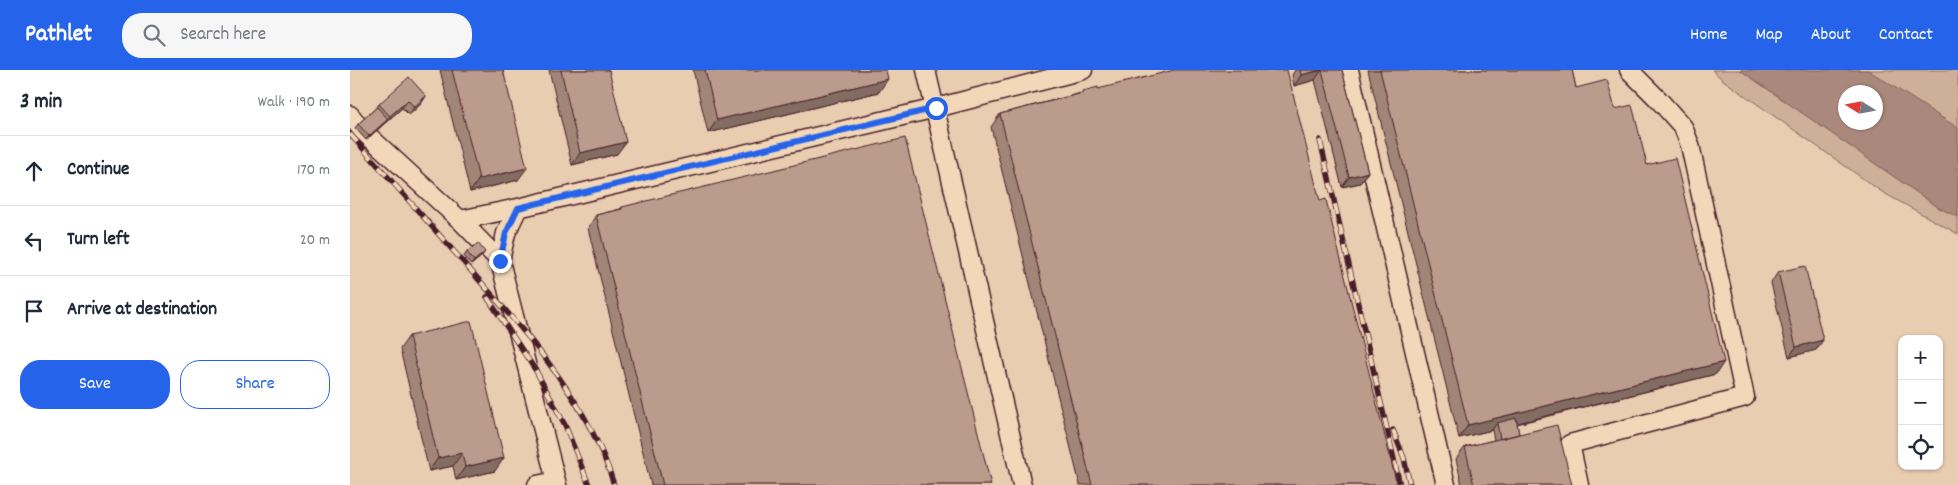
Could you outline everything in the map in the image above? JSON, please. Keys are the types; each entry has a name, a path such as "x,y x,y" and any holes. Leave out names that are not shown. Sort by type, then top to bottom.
{"street":[{"path":"926,70 1022,485"},
{"path":"460,220 518,208 936,108 1029,77 1083,70"},
{"path":"1349,70 1446,485"},
{"path":"1579,485 1570,444 1745,397 1690,145 1683,127 1629,70"},
{"path":"350,115 362,130 460,220 500,261"},
{"path":"518,208 506,233 500,261 556,483 537,485"}],"shaded area":[{"path":"1712,70 1958,70 1958,234 1882,192 1723,80"},
{"path":"1740,70 1868,70 1958,128 1958,217 1939,208"}],"building":[{"path":"452,70 503,70 527,168 479,179"},
{"path":"561,70 609,70 626,142 580,153"},
{"path":"705,70 886,70 888,79 717,120"},
{"path":"1174,70 1287,70 1320,201 1326,199 1397,485 1092,485 1000,114 1083,93 1083,91 1098,87 1098,89"},
{"path":"1300,70 1322,70 1301,75"},
{"path":"1322,70 1342,70 1368,172 1349,177"},
{"path":"1380,70 1572,70 1576,88 1607,80 1615,109 1632,105 1647,165 1675,158 1724,362 1468,425"},
{"path":"409,77 426,96 414,107 408,100 390,116 379,104"},
{"path":"377,107 388,119 369,136 358,124"},
{"path":"905,138 991,485 663,485 596,215"},
{"path":"478,243 485,252 474,261 467,252"},
{"path":"1805,266 1823,340 1796,347 1778,272"},
{"path":"471,321 504,458 465,467 462,453 438,458 409,336"},
{"path":"1516,418 1519,434 1500,439 1497,423"},
{"path":"1557,425 1572,485 1474,485 1465,447"}],"railway":[{"path":"350,134 509,314 552,367 588,423 603,454 614,485"},
{"path":"1320,140 1400,485"},
{"path":"487,297 536,371 565,425 589,485"},
{"path":"1393,430 1404,458 1410,485"}],"route":[{"path":"500,261 506,233 518,208 936,108"}]}
